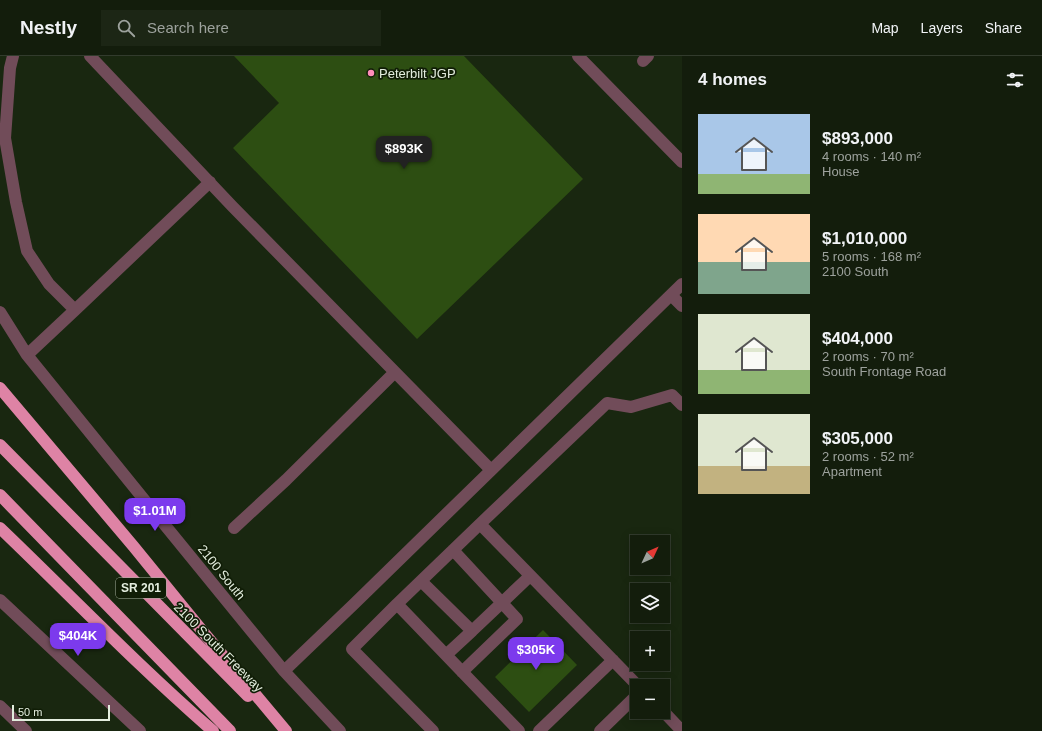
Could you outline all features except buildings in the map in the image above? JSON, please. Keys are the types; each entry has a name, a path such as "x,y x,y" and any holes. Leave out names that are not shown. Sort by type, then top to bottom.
{"highway":[{"path":"0,388 286,731"},
{"name":"2100 South Freeway","path":"0,446 282,731"},
{"name":"SR 201","path":"0,495 230,731"},
{"path":"0,528 113,639 213,731"}],"street":[{"path":"13,56 10,68 5,138 16,202 27,251 49,284 75,310"},
{"path":"90,56 394,373 491,470"},
{"path":"578,56 682,162"},
{"path":"27,355 210,182"},
{"path":"284,671 682,284"},
{"path":"671,295 682,306"},
{"name":"2100 South","path":"0,312 27,355 155,513 284,671 340,731"},
{"path":"234,528 286,480 394,373"},
{"path":"432,731 352,649 607,403 631,407 672,395 682,405"},
{"path":"480,524 631,679"},
{"path":"453,550 517,619 462,672"},
{"path":"446,655 530,576"},
{"path":"421,581 472,631"},
{"path":"0,600 140,731"},
{"path":"397,604 519,731"},
{"path":"539,731 613,660"},
{"path":"600,731 630,703"},
{"path":"0,706 26,731"},
{"path":"670,718 681,730"}],"place":[{"name":"Peterbilt JGP","path":"371,73"}]}
